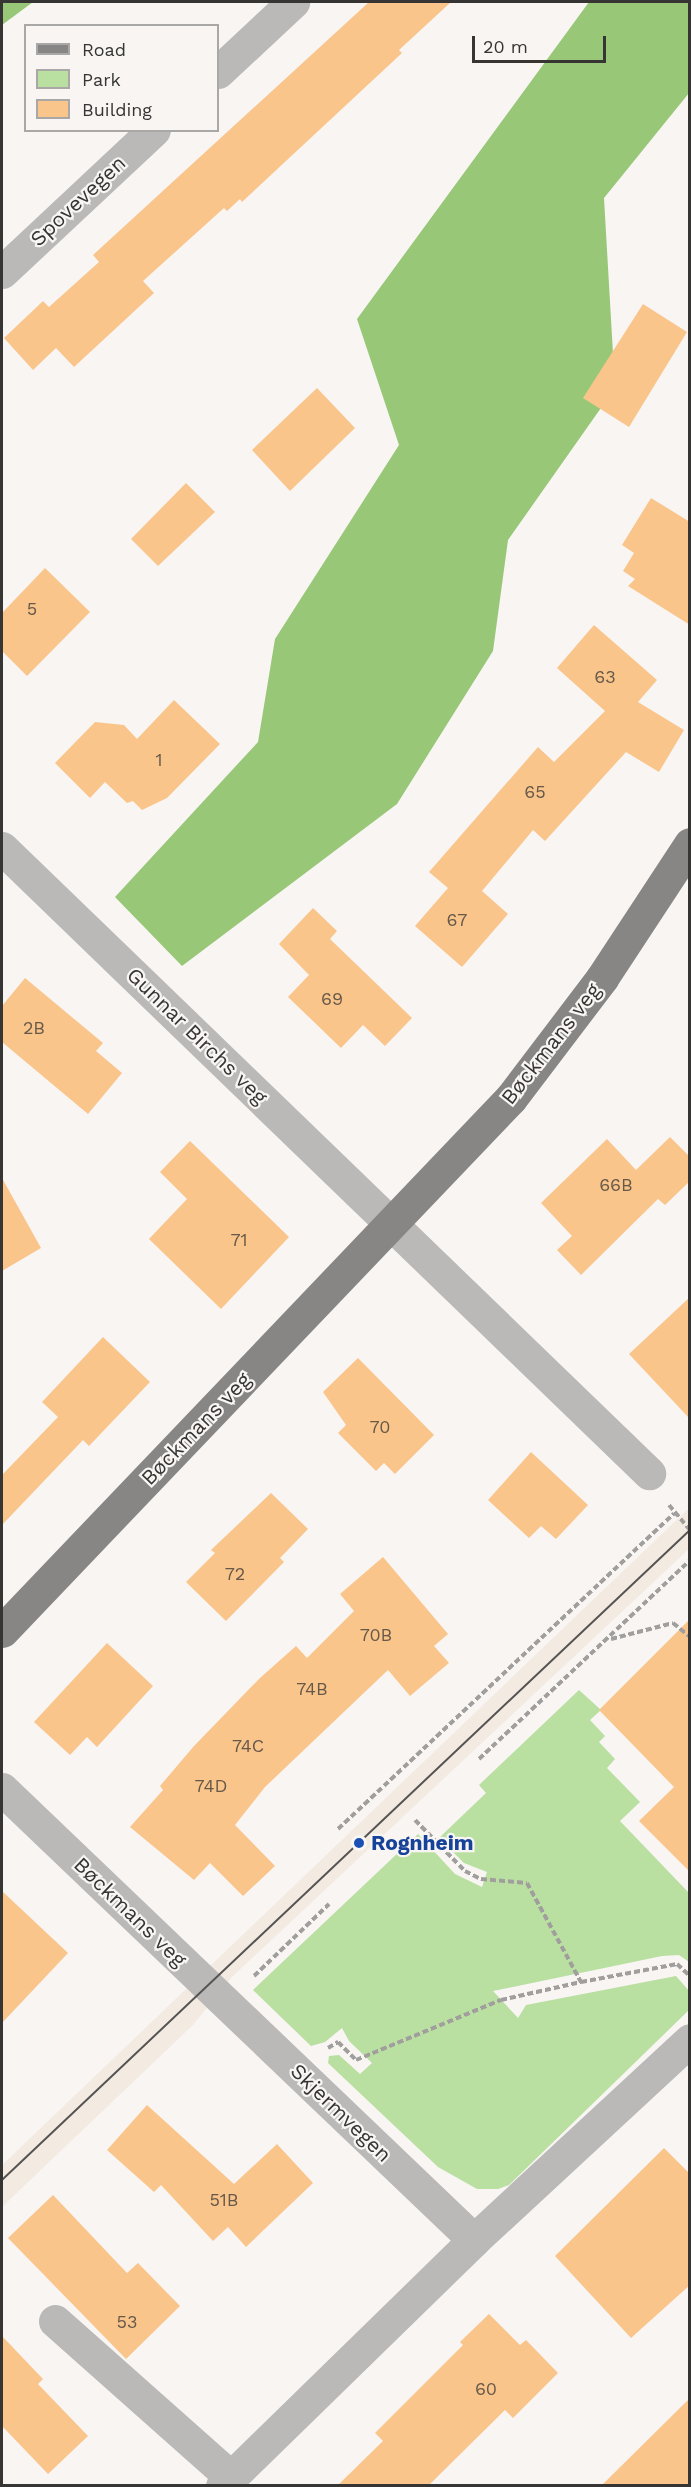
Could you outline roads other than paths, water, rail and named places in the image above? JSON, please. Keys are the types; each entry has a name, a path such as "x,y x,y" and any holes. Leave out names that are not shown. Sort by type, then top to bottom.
{"main road":[{"name":"Bøckmans veg","path":"2,1631 511,1098 602,978 690,844"}],"street":[{"path":"219,71 293,2"},
{"name":"Spovevegen","path":"2,272 152,132"},
{"name":"Gunnar Birchs veg","path":"2,848 391,1226"},
{"path":"391,1226 649,1473"},
{"name":"Bøckmans veg","path":"2,1789 216,1994"},
{"name":"Skjermvegen","path":"216,1994 474,2240"},
{"path":"55,2321 227,2481 474,2240 690,2040"}],"tram line":[{"path":"2,2180 690,1530"}],"place":[{"name":"Rognheim","path":"359,1843"}]}
